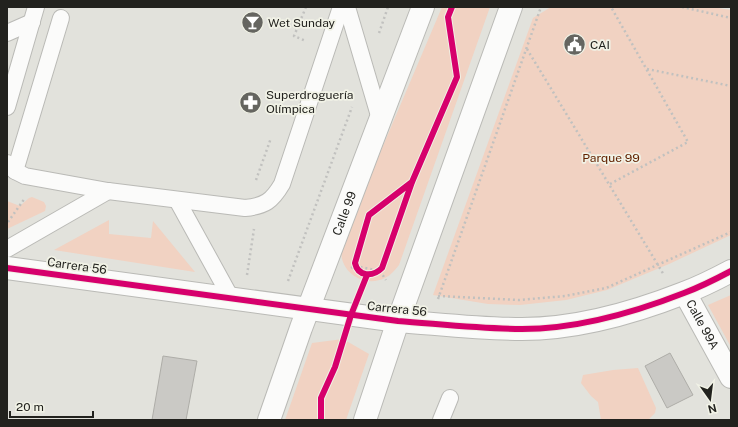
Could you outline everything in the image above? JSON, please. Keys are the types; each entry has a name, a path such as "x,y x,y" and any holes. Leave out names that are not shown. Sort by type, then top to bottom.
{"street":[{"name":"Calle 99","path":"269,420 308,310 423,7"},
{"path":"365,420 398,321 511,7"},
{"name":"Carrera 56","path":"7,268 398,321 447,326 524,329 562,326 620,315 680,294 731,271"},
{"name":"Calle 99A","path":"680,294 731,377"}],"lane":[{"path":"62,18 11,167 25,176 108,191 245,208 257,207 268,202 276,194 282,184 341,7"},
{"path":"347,7 380,119"},
{"path":"7,33 34,14"},
{"path":"7,107 34,14"},
{"path":"7,249 108,191"},
{"path":"177,200 231,298"},
{"path":"441,420 450,398"}],"path":[{"path":"305,48 307,41 294,36 306,7"},
{"path":"366,69 388,7"},
{"path":"541,7 438,296 519,300 565,296 606,288 731,232"},
{"path":"610,184 688,142 611,7"},
{"path":"682,7 731,18"},
{"path":"527,49 658,265 680,294"},
{"path":"647,69 731,86"},
{"path":"290,276 352,106"},
{"path":"246,280 257,207 254,185 273,134"},
{"path":"7,224 38,178"},
{"path":"350,270 355,264 359,271 367,274 372,275 381,270 388,284"}],"green space":[{"path":"442,7 490,7 399,265 385,278 366,281 355,276 346,268 341,253 343,240"},
{"name":"Parque 99","path":"551,7 712,7 731,10 731,235 669,264 607,290 566,300 520,305 488,304 433,295 533,18"},
{"path":"32,197 44,202 46,206 45,211 7,229 7,201 20,206"},
{"path":"109,220 109,234 151,238 153,221 195,272 54,250"},
{"path":"731,295 731,347 708,305"},
{"path":"343,339 369,354 346,420 285,420 312,343"},
{"path":"638,368 656,408 655,413 648,420 601,420 598,402 591,396 581,383 583,375"}],"building":[{"path":"670,353 693,395 667,408 645,366"},
{"path":"163,356 197,361 186,420 152,420"}],"cycle path":[{"path":"412,182 369,215 355,263 359,271 362,273 370,274 382,268 412,182 457,77 448,17 452,7"},
{"path":"7,268 398,321 507,329 563,326 584,323 625,313 690,291 731,271"},
{"path":"321,420 321,398 335,367 351,315 367,275"}],"place":[{"name":"Wet Sunday","path":"252,23"},
{"name":"CAI","path":"574,45"},
{"name":"Superdroguería Olímpica","path":"251,102"}]}
